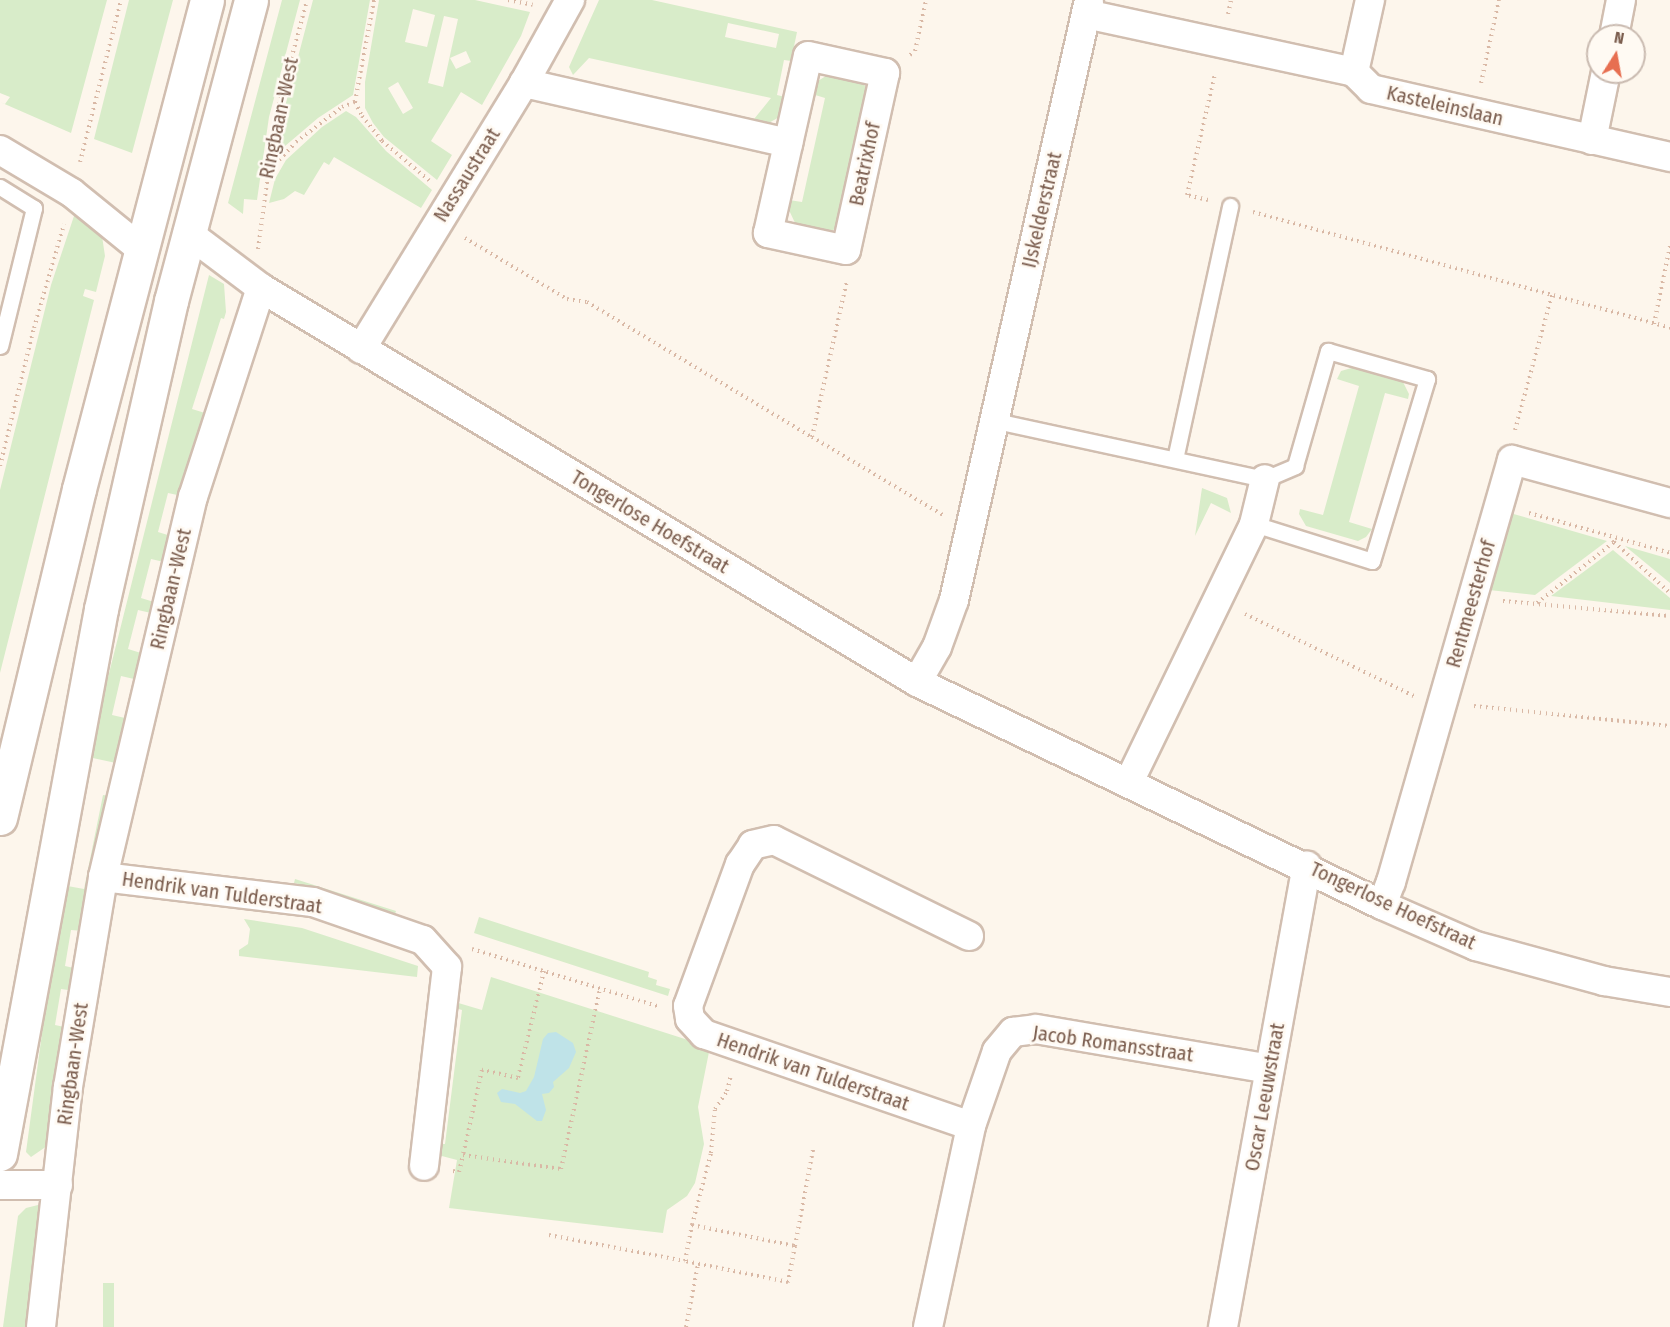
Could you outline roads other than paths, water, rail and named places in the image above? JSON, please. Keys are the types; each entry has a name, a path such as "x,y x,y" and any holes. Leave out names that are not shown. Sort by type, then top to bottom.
{"main road":[{"path":"0,818 79,489 207,0"},
{"path":"0,1154 101,609 188,233 251,0"}],"street":[{"name":"Nassaustraat","path":"361,349 524,83 570,0"},
{"path":"1354,72 1370,0"},
{"path":"1616,24 1621,0"},
{"name":"Kasteleinslaan","path":"1088,7 1222,43 1354,72 1371,89 1592,140 1668,149"},
{"name":"IJskelderstraat","path":"917,682 937,646 954,600 1088,7"},
{"name":"Beatrixhof","path":"808,56 885,73 846,250 768,233 789,143 808,56"},
{"path":"524,83 789,143"},
{"path":"1592,140 1604,84"},
{"path":"0,150 72,193 141,249"},
{"name":"Tongerlose Hoefstraat","path":"188,233 261,288 917,682 1307,866 1382,905 1476,946 1604,981 1670,992"},
{"name":"Ringbaan-West","path":"41,1327 68,1087 103,877 193,497 261,288"},
{"name":"Rentmeesterhof","path":"1382,905 1391,882 1512,460 1670,503"},
{"path":"1129,782 1254,524 1265,479"},
{"name":"Hendrik van Tulderstraat","path":"969,936 774,840 753,845 740,864 688,1006 690,1019 704,1034 971,1126"},
{"name":"Oscar Leeuwstraat","path":"1223,1327 1307,866"},
{"name":"Hendrik van Tulderstraat","path":"103,877 313,902 423,940 447,967 424,1166"},
{"name":"Jacob Romansstraat","path":"928,1327 971,1126 997,1051 1013,1032 1036,1029 1269,1069"},
{"path":"0,1185 58,1185"}],"lane":[{"path":"0,187 34,208 0,346"},
{"path":"1175,459 1230,206"},
{"path":"996,421 1265,479 1295,466 1328,351 1427,379 1372,561 1254,524"}],"water":[{"path":"556,1032 573,1043 576,1052 569,1068 553,1082 554,1087 549,1093 542,1094 546,1110 542,1121 537,1121 515,1104 501,1102 497,1093 502,1089 520,1093 526,1091 534,1077 543,1039 548,1033"}]}
